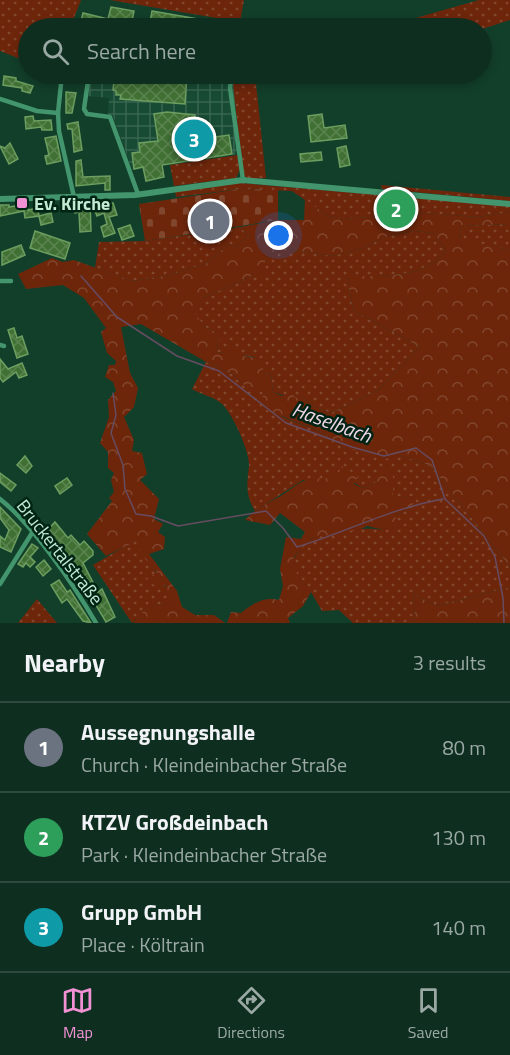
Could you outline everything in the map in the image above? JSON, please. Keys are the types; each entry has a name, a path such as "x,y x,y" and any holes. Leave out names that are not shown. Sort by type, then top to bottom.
{"street":[{"path":"61,84 58,113 74,197"},
{"path":"88,84 84,109 87,114 110,117 138,194"},
{"path":"230,84 243,180"},
{"path":"0,99 36,111 58,113"},
{"path":"0,199 138,194 243,180 510,204"},
{"path":"0,281 10,281"},
{"name":"Bruckertalstraße","path":"0,499 18,513 72,584 96,623"},
{"path":"0,584 32,533"}],"shaded area":[{"path":"89,84 237,84 240,154 132,170 113,116 108,115 109,98 87,96"}],"green space":[{"path":"0,0 81,0 74,18 18,18 18,58 0,51"},
{"path":"110,0 244,0 241,18 216,18"},
{"path":"479,0 510,0 510,20 492,26 492,18 416,18"},
{"path":"233,84 256,84 266,178 248,179 243,175"},
{"path":"238,155 240,169 236,178 174,186 170,165"},
{"path":"240,183 510,206 510,212 478,217 426,213 343,219 328,216 292,191 240,189 176,197 175,191"},
{"path":"381,185 510,197 510,201 382,189"},
{"path":"240,189 278,190 278,220 145,241 139,204"},
{"path":"305,199 328,216 343,219 426,213 478,217 510,212 510,224 461,226 459,239 510,250 510,567 431,466 399,455 386,459 343,447 323,433 264,409 260,399 266,393 253,390 241,383 234,375 206,362 141,324 121,327 130,373 138,388 134,407 124,417 134,440 132,451 142,453 147,474 140,480 159,499 154,519 163,524 158,532 165,537 164,549 149,554 177,591 182,607 195,615 214,615 225,623 133,623 148,608 169,604 172,599 165,591 166,586 161,583 154,585 146,580 157,572 145,559 136,541 106,556 87,534 112,501 109,498 114,492 111,480 114,473 108,468 108,452 100,443 109,417 108,400 116,391 113,382 105,377 109,365 115,365 116,361 107,353 101,332 106,328 84,298 63,285 26,289 18,274 52,258 63,262 74,260 132,281 170,275 207,263 229,244 237,247 241,241 249,237 240,227 278,220 304,220","holes":["414,231 434,233 446,251 426,267 401,274 347,276 353,310 420,347 377,391 331,413 313,406 302,397 296,398 290,392 282,396 273,392 271,374 263,373 262,359 244,356 235,345 225,353 217,352 218,341 223,336 205,327 194,312 205,297 254,275 265,276 265,259 282,248 332,256 361,249 385,237"]},
{"path":"510,224 510,250 459,240 461,226"},
{"path":"240,227 249,237 241,241 237,247 229,244 207,263 170,275 132,281 95,268 99,242 145,241"},
{"path":"414,231 434,233 446,251 426,267 414,271 401,274 347,276 353,310 420,347 377,391 331,413 313,406 302,397 296,399 273,392 271,374 263,373 254,357 217,352 218,341 222,336 205,327 193,312 205,297 254,275 265,259 282,248 332,256 361,249 385,237"},
{"path":"206,362 234,375 241,383 266,393 282,417 323,433 343,447 399,455 431,466 510,567 510,587 437,606 413,594 415,617 412,623 353,623 339,610 322,611 311,592 295,579 293,559 310,540 319,535 348,530 383,530 396,515 410,508 411,496 393,498 391,482 380,475 374,484 362,488 339,472 325,480 303,480 255,511 248,489 249,460 235,423 221,403 192,389"},
{"path":"386,465 393,475 393,497 411,496 416,500 410,508 396,515 394,528 384,530 367,526 359,530 312,538 293,558 298,565 296,579 302,579 311,592 303,606 288,618 290,623 227,623 231,612 241,613 263,600 279,600 283,586 280,569 286,537 301,539 305,532 280,513 270,525 245,520 252,513 306,480 318,478 325,480 329,472 339,472 342,466 358,476 354,484 362,488 374,484"},
{"path":"136,540 173,599 169,604 157,605 148,609 132,623 93,565"},
{"path":"510,587 510,623 412,623 415,617 413,594 437,606"},
{"path":"37,599 57,623 18,623"}],"building":[{"path":"111,7 134,11 133,18 108,18"},
{"path":"152,11 192,18 151,18"},
{"path":"83,13 104,18 82,18"},
{"path":"4,76 16,78 18,84 33,86 30,93 22,91 22,88 3,85"},
{"path":"114,84 186,84 185,104 120,99 121,95 116,95 116,91 113,90"},
{"path":"66,92 76,93 72,113 66,113"},
{"path":"167,112 195,115 193,134 207,132 208,138 229,135 232,154 162,165 164,177 146,181 143,167 134,169 132,153 140,152 139,143 158,141 154,114"},
{"path":"322,114 324,128 345,125 347,138 311,142 308,116"},
{"path":"33,116 34,121 51,120 52,130 42,130 41,127 26,129 25,117"},
{"path":"78,122 82,150 74,152 72,129 68,129 67,124"},
{"path":"56,136 61,161 47,164 45,156 49,155 45,138"},
{"path":"10,143 18,159 9,164 0,146 5,148"},
{"path":"346,146 350,165 340,167 337,148"},
{"path":"321,152 322,160 301,162 300,154"},
{"path":"81,160 83,177 110,176 110,190 105,190 105,183 76,186 76,161"},
{"path":"90,202 91,231 80,232 79,212 75,213 74,203"},
{"path":"113,203 117,215 109,217 115,233 104,237 101,227 107,224 104,213 97,216 93,206"},
{"path":"27,204 28,210 38,208 39,216 25,218 24,211 0,216 0,205 9,205 9,207"},
{"path":"51,213 53,222 41,225 39,216"},
{"path":"216,214 217,226 205,227 203,216"},
{"path":"130,225 134,236 122,240 118,229"},
{"path":"35,231 70,243 65,259 30,248"},
{"path":"21,245 25,255 2,265 2,252"},
{"path":"14,328 17,338 22,336 28,354 17,358 8,330"},
{"path":"0,359 8,369 22,363 27,375 19,378 16,372 3,382 0,378"},
{"path":"25,456 32,466 26,473 17,465"},
{"path":"0,473 16,485 11,491 0,482"},
{"path":"67,478 72,485 60,494 55,486"},
{"path":"0,507 21,529 11,552 0,547 0,536 5,540 9,530 0,518"},
{"path":"55,522 68,538 71,535 80,545 84,541 93,551 93,555 83,563 98,592 102,589 115,617 106,622 90,595 86,598 82,591 89,586 82,575 74,565 70,568 59,550 42,536"},
{"path":"32,544 38,548 30,557 35,562 30,567 26,563 23,567 18,564"},
{"path":"44,560 51,569 43,576 36,567"},
{"path":"59,580 67,592 70,590 91,623 83,621 67,599 62,603 51,585"}],"waterway":[{"name":"Haselbach","path":"81,276 117,317 177,356 219,371 286,423 384,456 416,448 432,460 445,499 484,536 495,557 503,598 504,623"},
{"path":"113,393 116,415 111,433 123,465 125,489 136,514 151,516 178,526 266,511 297,547 406,508 443,499"}],"place":[{"name":"Grupp GmbH","path":"194,139"},
{"name":"Ev. Kirche","path":"22,203"},
{"name":"KTZV Großdeinbach","path":"396,209"},
{"name":"Aussegnungshalle","path":"210,221"}]}
